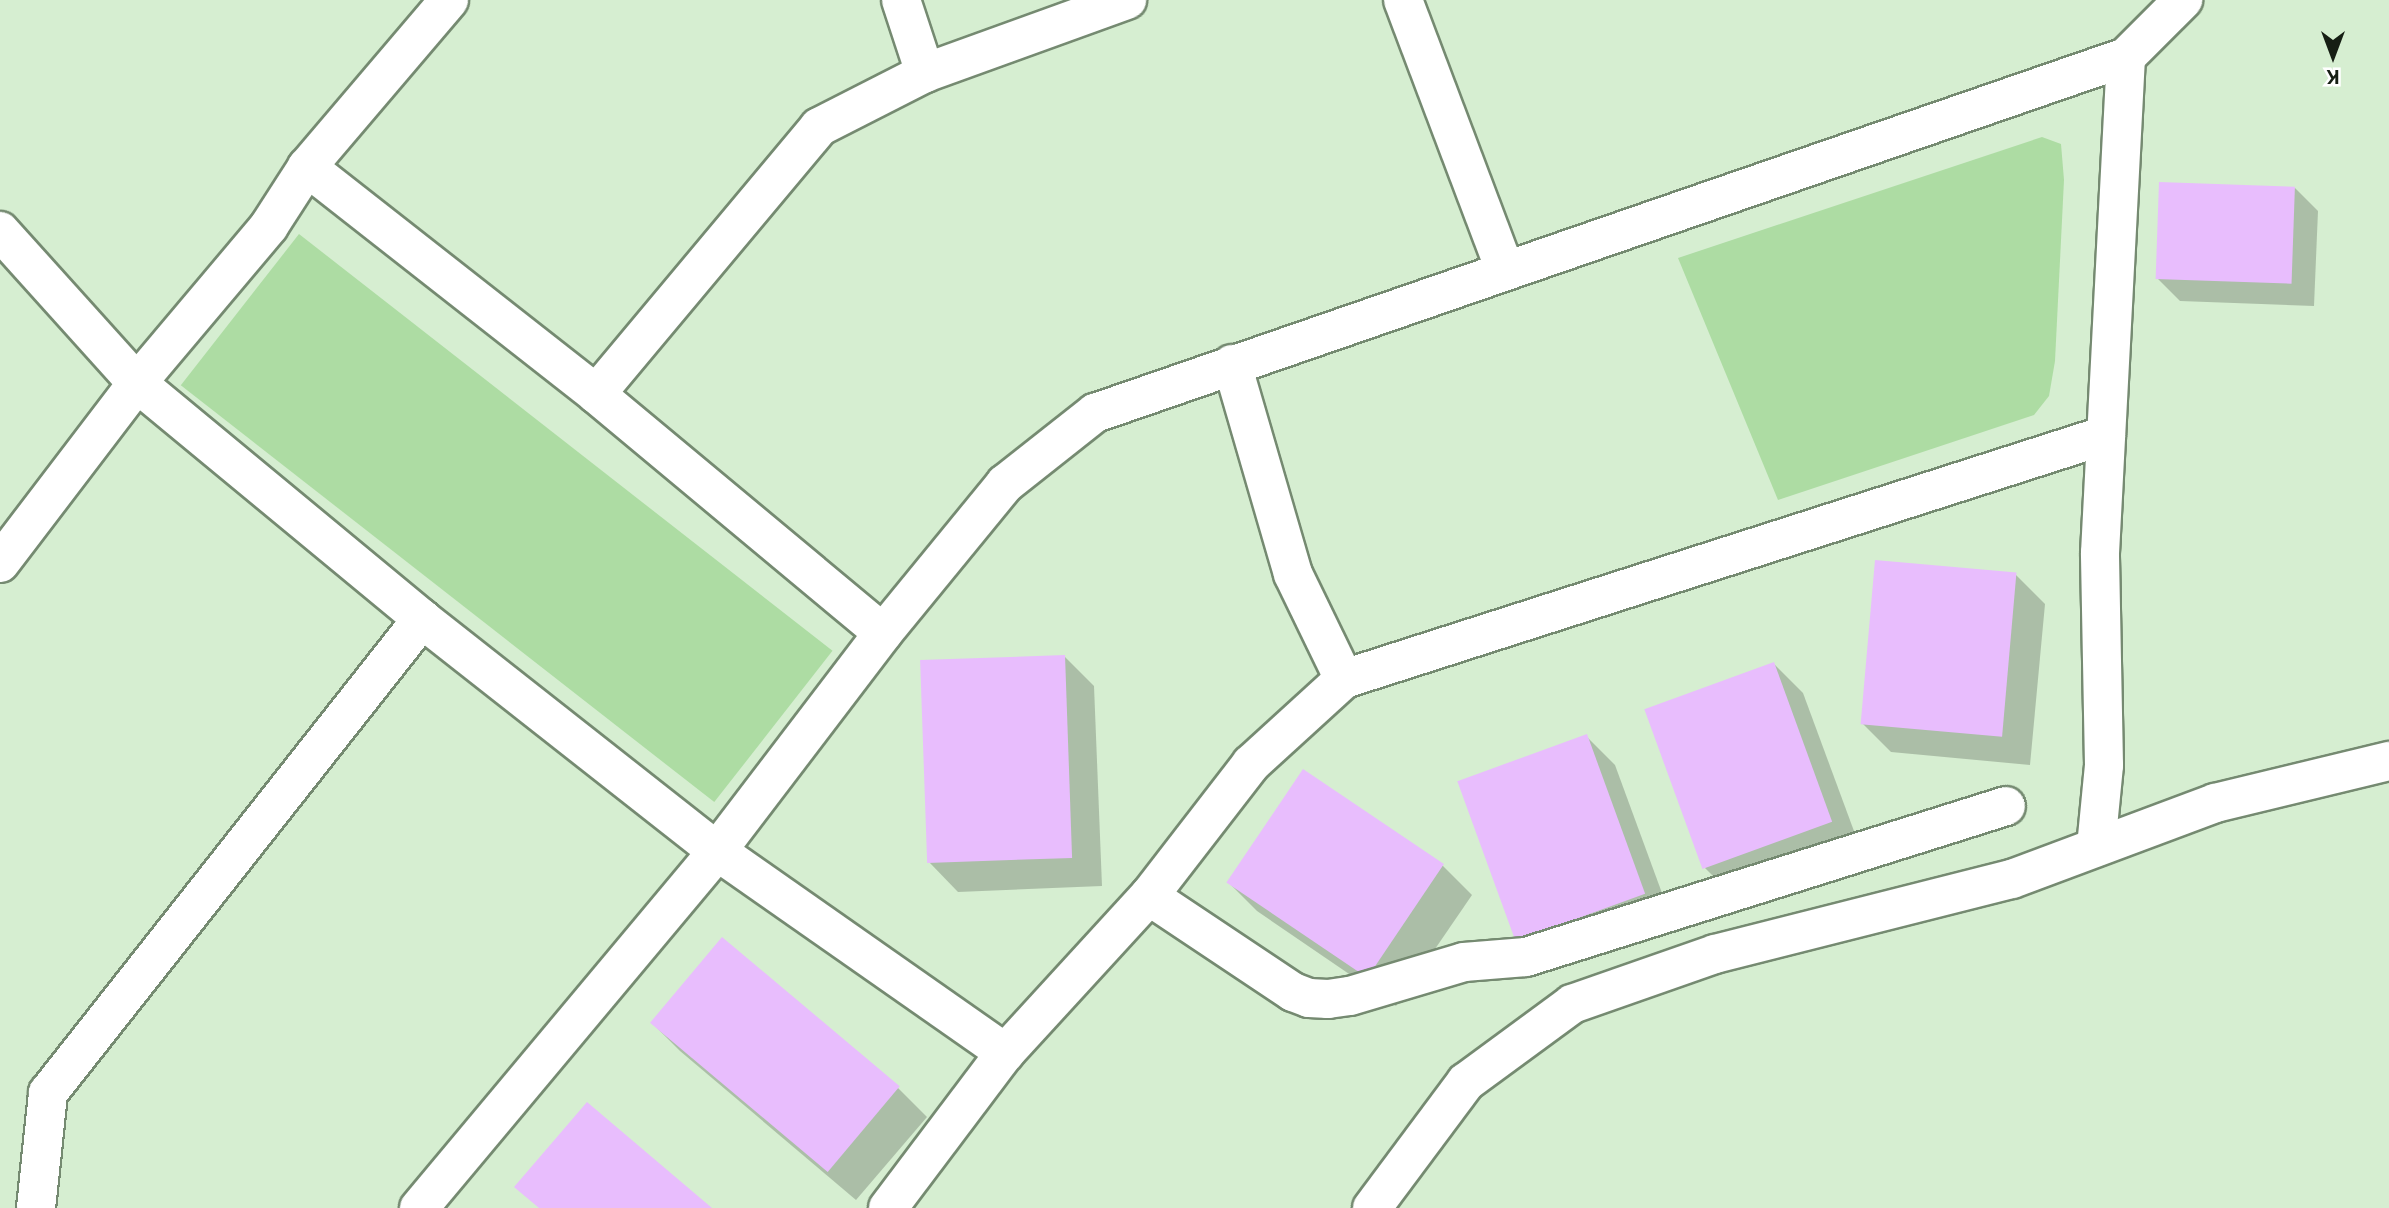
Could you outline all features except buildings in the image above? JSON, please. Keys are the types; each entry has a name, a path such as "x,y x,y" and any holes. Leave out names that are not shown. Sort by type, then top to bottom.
{"street":[{"path":"0,563 137,383 269,226 307,167 449,0"},
{"path":"901,0 925,73"},
{"path":"596,394 819,127 925,73 1127,0"},
{"path":"1403,0 1505,270"},
{"path":"419,1208 717,851 883,634 1005,484 1095,413 2126,57 2183,0"},
{"path":"2096,847 2104,765 2100,553 2126,57"},
{"path":"307,167 596,394 883,634"},
{"path":"0,231 137,383 422,619 717,851 1005,1053"},
{"path":"1232,364 1293,574 1344,679"},
{"path":"888,1208 1005,1053 1149,896 1251,764 1344,679 2106,435"},
{"path":"36,1208 48,1093 422,619"},
{"path":"1372,1208 1466,1082 1572,1004 1715,954 2012,879 2214,803 2389,761"},
{"path":"1149,896 1293,992 1310,998 1328,999 1350,996 1464,962 1526,957 2006,806"}],"green space":[{"path":"2042,137 2061,144 2064,180 2055,361 2049,396 2034,415 1778,500 1678,258"},
{"path":"299,234 832,651 714,802 181,385"}]}
